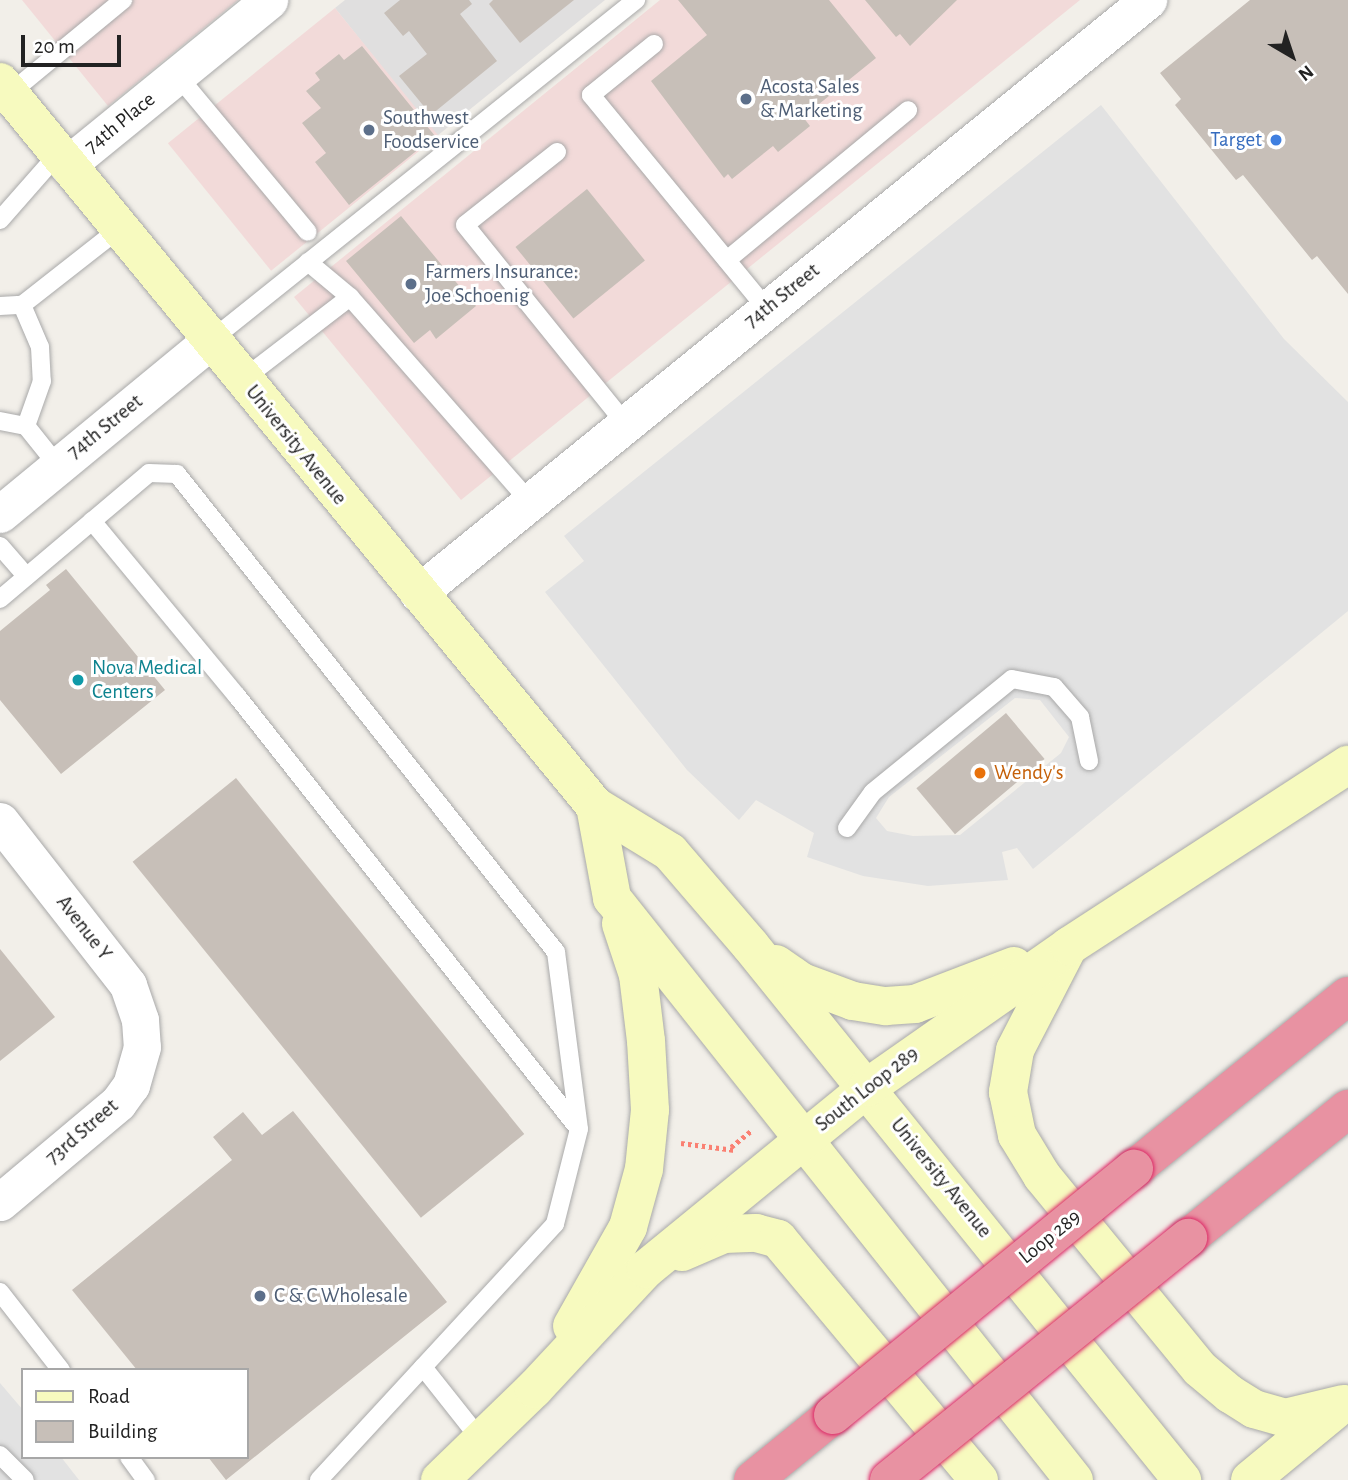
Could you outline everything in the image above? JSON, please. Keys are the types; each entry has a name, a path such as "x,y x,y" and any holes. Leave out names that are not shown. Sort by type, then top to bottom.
{"highway":[{"name":"Loop 289","path":"753,1480 1348,996"},
{"path":"889,1480 1348,1109"}],"main road":[{"name":"University Avenue","path":"5,88 242,380 595,806 670,852 750,945 868,1087 1182,1480"},
{"name":"South Loop 289","path":"440,1480 534,1389 646,1269 868,1087 1069,946 1348,765"},
{"name":"University Avenue","path":"595,806 612,898 802,1141 1074,1480"},
{"path":"534,1389 628,1227 644,1169 650,1110 646,1041 638,975 612,898"},
{"path":"750,945 802,982 853,1001 886,1006 915,1004 1069,946"},
{"path":"1069,946 1015,1051 1008,1092 1023,1145 1042,1176 1200,1369 1230,1394 1254,1409 1284,1418 1345,1401"},
{"path":"646,1269 724,1234 756,1233 778,1239 979,1480"},
{"path":"1250,1480 1345,1401"}],"street":[{"name":"74th Place","path":"63,160 177,75 269,0"},
{"name":"74th Street","path":"418,593 1148,0"},
{"name":"74th Street","path":"0,514 210,341"},
{"name":"Avenue Y","path":"0,821 128,985 140,1020 142,1047"},
{"name":"73rd Street","path":"0,1202 118,1103 131,1085 142,1047"}],"lane":[{"path":"210,341 636,0"},
{"path":"5,88 121,1"},
{"path":"654,44 591,95 767,309"},
{"path":"177,75 308,232"},
{"path":"726,260 908,110"},
{"path":"557,152 465,225 625,423"},
{"path":"0,220 63,160"},
{"path":"0,306 22,305 119,229"},
{"path":"308,262 350,297 530,502"},
{"path":"242,380 350,297"},
{"path":"22,305 41,359 42,382 26,426"},
{"path":"0,421 26,426 58,466"},
{"path":"0,599 149,473 177,474 556,952 579,1129 555,1224 319,1480"},
{"path":"92,521 237,696 579,1129"},
{"path":"0,546 26,576"},
{"path":"847,828 873,792 1012,679 1054,687 1080,717 1089,761"},
{"path":"0,1292 59,1368"},
{"path":"423,1367 480,1439"},
{"path":"0,1455 25,1480"},
{"path":"130,1459 146,1480"}],"path":[{"path":"677,1143 732,1147 753,1129"}],"shaded area":[{"path":"22,0 238,0 108,106"},
{"path":"345,0 605,0 437,136 335,8"},
{"path":"660,0 1080,0 461,500 294,297"},
{"path":"335,8 438,135 271,271 168,143"},
{"path":"1101,105 1284,339 1348,402 1348,611 1033,869 1017,848 1002,852 1008,880 928,886 863,876 807,857 814,833 756,800 739,820 687,770 545,592 584,561 564,536","holes":["1015,698 1040,700 1069,737 1061,753 960,835 913,836 887,831 876,818 889,797"]},
{"path":"0,1383 21,1408 21,1459 63,1459 79,1480 0,1480"}],"building":[{"path":"400,0 469,0 472,4 460,14 497,61 431,115 399,76 427,54 409,31 403,36 384,13"},
{"path":"493,0 574,0 520,43 489,4"},
{"name":"Acosta Sales & Marketing","path":"678,0 829,0 876,58 803,117 810,126 778,152 773,146 732,179 728,174 724,178 651,81 707,35"},
{"path":"865,0 957,0 910,46 900,34 896,37"},
{"name":"Target","path":"1250,0 1348,0 1348,294 1317,256 1312,260 1243,175 1236,180 1175,105 1181,99 1160,73"},
{"name":"Southwest Foodservice","path":"362,46 435,136 349,205 315,162 326,153 302,123 321,108 306,91 320,80 315,73 339,54 344,60"},
{"path":"587,189 645,260 573,318 516,247"},
{"name":"Farmers Insurance: Joe Schoenig","path":"401,216 476,306 436,339 430,330 414,343 346,261"},
{"name":"Nova Medical Centers","path":"66,569 165,690 61,774 0,700 0,631 50,590 46,585"},
{"name":"Wendy's","path":"1006,713 1045,759 955,834 916,788"},
{"path":"236,778 524,1134 421,1218 133,862"},
{"path":"0,949 55,1017 0,1061"},
{"name":"C & C Wholesale","path":"293,1111 447,1302 226,1480 210,1459 248,1459 248,1368 135,1368 72,1290 232,1160 213,1137 243,1112 262,1135"}],"place":[{"name":"Acosta Sales & Marketing","path":"746,99"},
{"name":"Southwest Foodservice","path":"369,130"},
{"name":"Target","path":"1276,140"},
{"name":"Farmers Insurance: Joe Schoenig","path":"411,284"},
{"name":"Nova Medical Centers","path":"78,680"},
{"name":"Wendy's","path":"980,773"},
{"name":"C & C Wholesale","path":"260,1296"}]}
